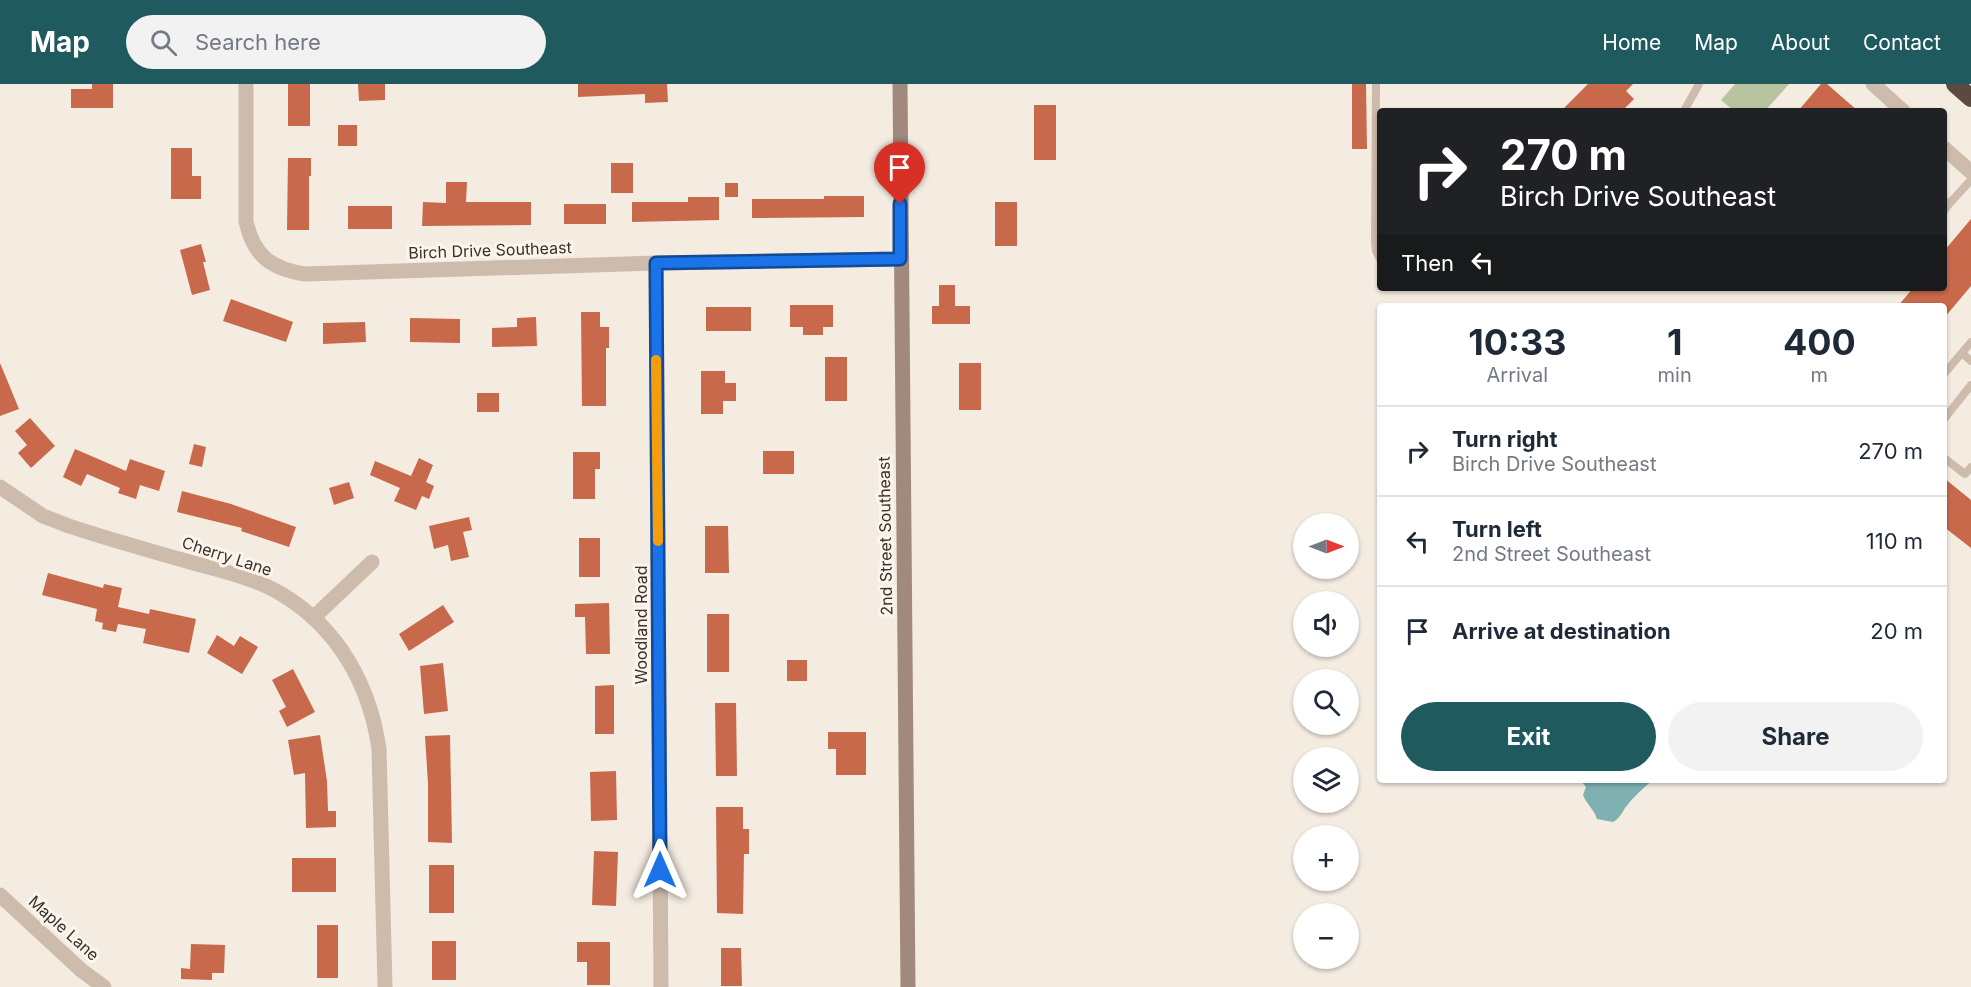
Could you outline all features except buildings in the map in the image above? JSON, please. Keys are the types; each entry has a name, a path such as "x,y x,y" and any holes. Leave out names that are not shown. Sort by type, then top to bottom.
{"highway":[{"path":"1955,84 1971,98"}],"street":[{"name":"Birch Drive Southeast","path":"246,84 246,221 249,236 263,258 290,272 305,274 656,263 900,259"},
{"name":"2nd Street Southeast","path":"900,84 908,987"},
{"path":"1873,84 1898,108"},
{"path":"1947,151 1971,172"},
{"name":"Woodland Road","path":"656,263 661,987"},
{"name":"Cherry Lane","path":"0,488 43,516 69,526 262,584 300,606 346,656 367,697 375,721 380,779 385,987"},
{"path":"313,618 372,562"},
{"name":"Maple Lane","path":"0,895 81,970 104,987"}],"lane":[{"path":"1376,84 1375,241 1377,253"},
{"path":"1686,108 1699,84"},
{"path":"1947,204 1971,180"},
{"path":"1947,370 1971,342"},
{"path":"1962,353 1971,361"},
{"path":"1947,415 1971,385"},
{"path":"1947,460 1965,474 1971,467"}],"green space":[{"path":"1735,84 1789,84 1768,108 1730,108 1721,100"}],"water":[{"path":"1583,783 1650,783 1613,822 1597,819 1583,795 1586,787"}],"slow traffic":[{"path":"656,360 658,541"}],"route":[{"path":"660,870 656,263 900,259 900,204"}]}
